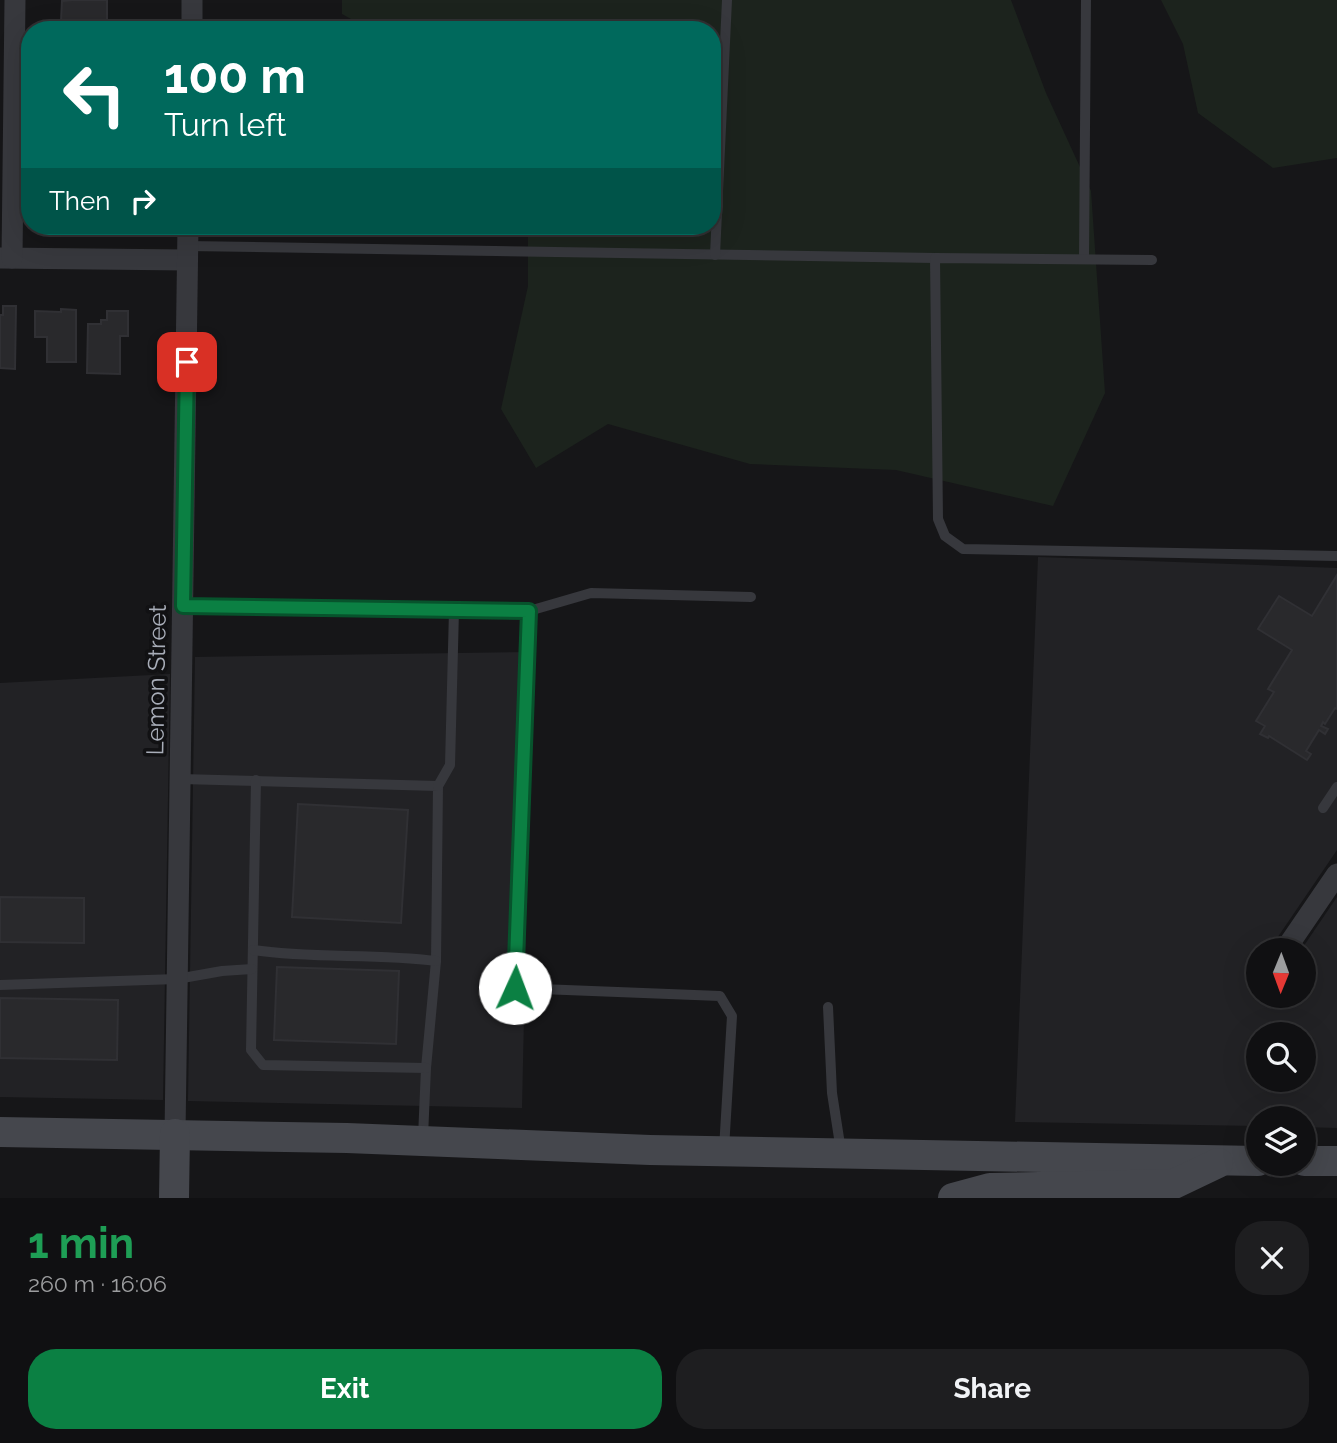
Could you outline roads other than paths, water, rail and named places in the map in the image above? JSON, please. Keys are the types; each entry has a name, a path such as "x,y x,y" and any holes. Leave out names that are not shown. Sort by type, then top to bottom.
{"main road":[{"path":"0,1132 175,1134 724,1152 1246,1161"},
{"path":"174,1198 175,1134"},
{"path":"953,1198 990,1188 1174,1184 1224,1160"},
{"path":"1316,1161 1337,1161"}],"street":[{"path":"15,0 6,258 187,244"},
{"path":"192,0 192,21"},
{"name":"Lemon Street","path":"175,1134 187,244"},
{"path":"1293,938 1337,874"}],"lane":[{"path":"721,127 727,0"},
{"path":"1084,259 1086,0"},
{"path":"715,254 716,235"},
{"path":"187,244 1152,260"},
{"path":"935,258 937,519 945,536 962,549 1337,556"},
{"path":"183,606 529,611 591,593 751,597"},
{"path":"423,1141 426,1068 436,961 438,786 450,765 454,610"},
{"path":"529,611 515,988 720,996 732,1016 724,1152"},
{"path":"181,779 438,786"},
{"path":"256,780 251,1050 263,1065 426,1068"},
{"path":"1323,808 1337,787"},
{"path":"253,950 286,955 398,956 436,961"},
{"path":"0,985 177,979 252,969"},
{"path":"828,1006 832,1093 841,1154"}]}
